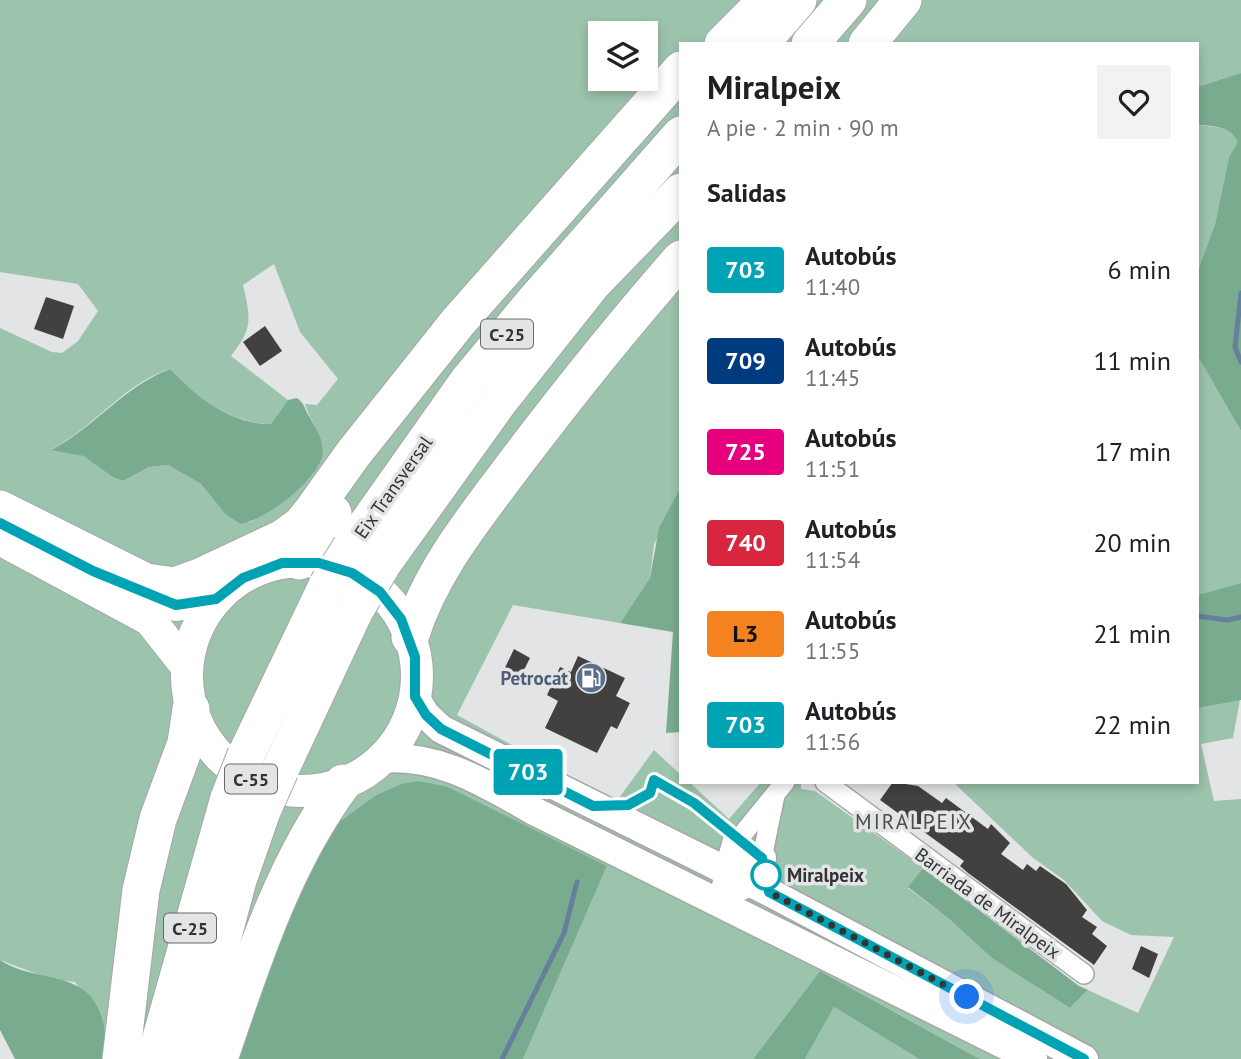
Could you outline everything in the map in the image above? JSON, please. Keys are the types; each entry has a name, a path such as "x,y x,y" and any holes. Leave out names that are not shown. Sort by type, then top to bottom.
{"highway":[{"path":"706,42 743,0"},
{"path":"725,42 766,0"},
{"path":"762,42 798,0"},
{"path":"812,42 848,0"},
{"path":"826,42 856,0"},
{"path":"869,42 903,0"},
{"path":"0,509 146,582 175,586 283,538 301,524 458,322 679,72"},
{"path":"530,240 679,89"},
{"name":"Eix Transversal","path":"190,1059 238,880 246,804 246,755 327,586 351,547 469,380 679,137"},
{"name":"Eix Transversal","path":"155,1059 246,804 279,770 355,610 383,563 500,400 592,284 679,194"},
{"path":"646,299 679,252"},
{"path":"410,637 430,584 465,530 679,260"},
{"path":"299,561 372,454 390,412"},
{"path":"121,1059 141,890 159,819 186,743 191,709"},
{"path":"219,1059 248,973 289,876 316,823 343,783"}],"main road":[{"name":"C-55","path":"0,523 93,571 155,598 176,605 216,599"},
{"path":"0,539 150,620 187,667"},
{"name":"C-55","path":"299,561 333,565 370,583 394,607 410,637 416,663 415,697 403,731 381,759 343,783 296,791 251,779 228,765 214,750 191,709 187,667 194,637 216,599 250,574 274,565 299,561"},
{"path":"415,697 426,715 441,729 769,892 1084,1059"},
{"path":"381,759 404,757 426,760 471,776 615,851 1033,1059"},
{"path":"615,851 630,841 716,885 725,886 762,858"},
{"path":"737,841 730,865 746,898 836,945 840,963"}],"street":[{"name":"Barriada de Miralpeix","path":"828,784 1084,974"},
{"path":"737,841 780,789"},
{"path":"769,892 762,858 780,789"}],"green space":[{"path":"0,0 1241,0 1241,73 1199,86 1199,42 679,42 679,491 654,545 650,578 620,623 513,605 457,715 616,802 654,750 679,773 679,784 691,784 729,819 759,784 801,784 801,789 815,791 923,868 908,888 949,919 993,959 1070,1008 1088,990 1138,1013 1174,937 1131,935 1102,921 1064,880 1032,857 955,784 1199,784 1199,708 1240,699 1233,738 1201,744 1214,801 1241,799 1241,1059 980,1059 820,971 753,1059 523,1059 607,866 448,788 419,781 294,915 254,999 235,1059 103,1059 103,1026 75,982 50,979 0,960 0,328 52,352 62,353 78,341 98,311 78,284 0,272","holes":["274,264 300,332 338,379 317,405 305,404 321,439 323,450 315,472 295,492 250,522 225,514 201,484 168,465 149,467 123,481 114,478 83,456 52,449 82,429 123,395 169,369 215,407 242,419 271,424 288,400 231,356 247,330 249,315 243,285"]},
{"path":"1241,73 1241,431 1199,358 1199,268 1215,224 1229,157 1238,142 1226,130 1199,125 1199,86"},
{"path":"1199,125 1226,130 1239,142 1229,157 1215,224 1199,268"},
{"path":"1199,358 1241,431 1241,583 1199,594"},
{"path":"170,369 215,407 256,423 271,424 288,400 297,398 303,404 322,441 323,451 314,473 277,506 264,515 241,524 225,514 201,484 168,465 149,467 123,481 114,478 83,456 51,450 67,441 123,396 153,376"},
{"path":"679,491 679,732 666,733 673,632 620,623 650,578 659,528"},
{"path":"1241,583 1241,700 1199,708 1199,594"},
{"path":"419,781 448,787 607,866 523,1059 235,1059 254,999 331,828 375,796 401,784"},
{"path":"923,868 1079,986 1088,990 1070,1008 993,959 908,887"},
{"path":"0,960 29,972 72,983 84,990 94,1000 103,1020 103,1059 15,1059 0,1030"},
{"path":"820,971 980,1059 919,1059 834,1007 805,1059 753,1059"},
{"path":"834,1007 919,1059 805,1059"}],"building":[{"path":"46,297 74,306 63,339 34,329"},
{"path":"265,326 282,351 260,366 243,342"},
{"path":"514,649 530,658 516,686 500,678"},
{"path":"578,656 625,678 616,696 630,703 617,729 611,726 597,753 545,728 558,701 547,695 560,667 571,672"},
{"path":"892,784 918,786 942,803 946,798 988,829 991,824 1010,843 1001,854 1023,870 1027,864 1036,871 1040,866 1066,884 1087,910 1082,917 1097,927 1092,934 1107,946 1094,965 968,873 960,866 964,861 880,800"},
{"path":"1141,946 1158,954 1149,978 1132,969"}],"waterway":[{"path":"1241,293 1235,347 1241,362"},
{"path":"1199,616 1227,620 1241,617"},
{"path":"502,1059 564,933 577,882"}],"bus line":[{"name":"703","path":"0,523 93,571 176,605 216,599 243,578 282,563 319,563 358,576 380,592 401,619 410,637 415,657 415,697 426,715 441,729 593,806 628,805 650,793 654,780 694,803 737,841 762,858 769,892 1084,1059"}],"place":[{"name":"Petrocat","path":"591,678"},
{"name":"Miralpeix","path":"766,875"}],"district":[{"name":"MIRALPEIX","path":"914,821"}],"route":[{"path":"766,875 769,892 967,997"}]}
